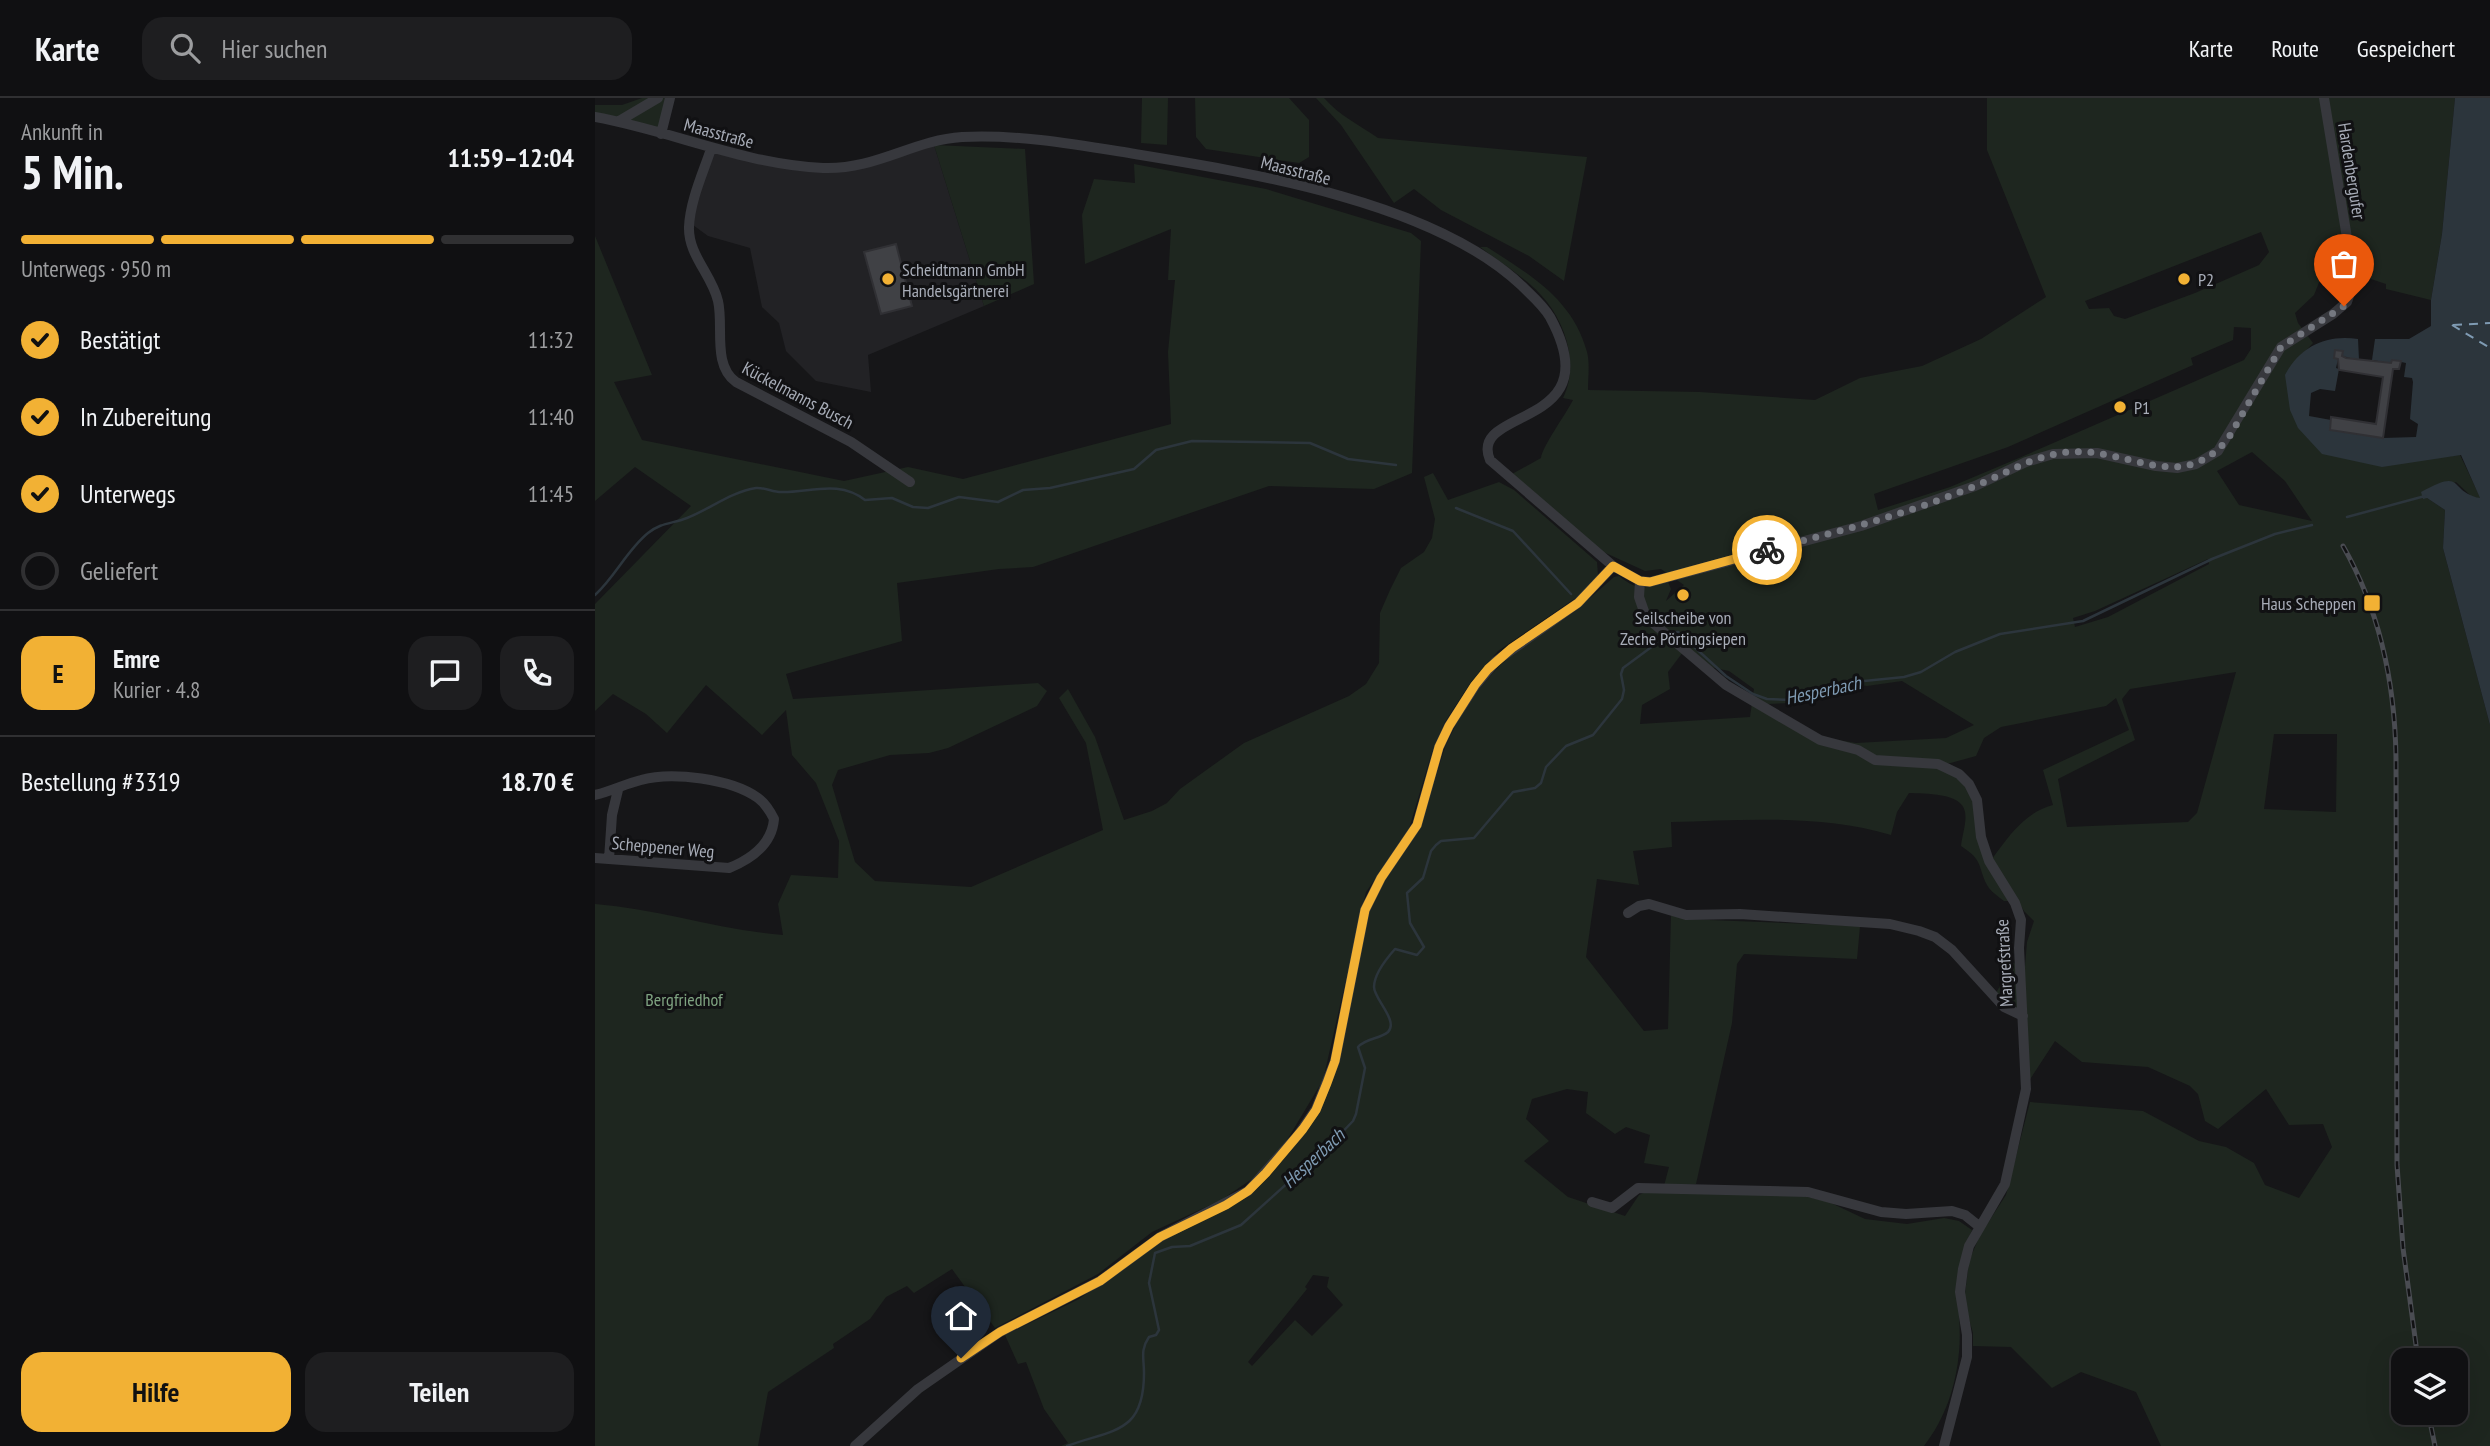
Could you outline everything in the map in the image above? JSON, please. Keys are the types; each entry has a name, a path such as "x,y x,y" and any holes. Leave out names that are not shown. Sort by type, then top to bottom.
{"street":[{"path":"619,121 658,98"},
{"path":"661,134 670,98"},
{"name":"Hardenbergufer","path":"1640,581 1650,582 1861,526 1975,486 2026,462 2053,454 2097,453 2177,468 2196,464 2218,451 2228,439 2281,347 2333,314 2347,302 2350,293 2351,262 2324,98"},
{"name":"Maasstraße","path":"595,117 619,121 711,149 767,162 821,168 869,164 959,137 1029,139 1184,162 1301,185 1395,215 1442,234 1471,248 1518,282 1549,316 1563,349 1566,368 1558,395 1492,437 1487,451 1490,460 1613,566"},
{"name":"Kückelmanns Busch","path":"711,149 691,212 689,236 718,302 722,321 720,343 726,374 743,386 851,442 910,482"},
{"path":"855,1446 918,1389 1000,1332 1100,1281 1160,1237 1226,1205 1248,1191 1266,1173 1316,1110 1335,1061 1365,910 1381,878 1417,825 1439,747 1449,726 1475,685 1496,661 1578,603 1613,566 1640,581"},
{"name":"Margrefstraße","path":"1640,581 1639,597 1643,614 1746,698 1821,740 1859,750 1870,758 1938,764 1959,774 1969,784 1978,804 1981,837 1989,861 2015,903 2021,920 2019,948 2026,1089 2005,1184 1969,1246 1963,1269 1960,1292 1967,1335 1967,1357 1944,1446"},
{"name":"Scheppener Weg","path":"595,858 729,868 746,861 769,839 773,830 774,819 758,798 733,786 694,777 642,779 618,790"},
{"path":"595,795 618,790 612,815 609,859"},
{"name":"Margrefstraße","path":"1628,913 1639,906 1649,904 1686,915 1740,914 1890,924 1919,931 1935,937 1952,950 2004,1007 2023,1016"},
{"path":"1592,1202 1612,1208 1638,1188 1808,1192 1881,1212 1906,1214 1952,1211 1965,1215 1980,1227"}],"shaded area":[{"path":"2455,98 2490,98 2490,725 2443,548 2445,510 2427,498 2423,499 2421,492 2451,481 2463,491 2480,498 2461,455 2382,467 2322,454 2298,428 2290,410 2285,375 2298,356 2316,344 2336,338 2358,339 2359,360 2342,356 2343,351 2335,350 2334,358 2338,359 2336,368 2339,369 2335,391 2320,389 2311,393 2309,416 2331,420 2330,430 2383,438 2416,437 2418,424 2410,419 2413,382 2412,378 2404,377 2406,363 2372,360 2375,339 2409,339 2431,326 2431,300 2442,234"},
{"name":"Scheidtmann GmbH Handelsgärtnerei","path":"934,145 984,306 868,355 871,392 816,381 786,351 779,323 762,307 750,248 708,236 693,225 694,212 713,151 820,170"}],"green space":[{"path":"642,98 668,98 660,132 595,115 595,105 622,105"},
{"path":"1142,98 1168,98 1167,145 1141,143"},
{"path":"1195,98 1289,98 1309,120 1309,157 1299,163 1206,149 1196,137"},
{"path":"1316,98 1324,98 1343,115 1378,138 1587,157 1564,281 1529,256 1441,210 1414,189 1394,203 1341,125"},
{"path":"1987,98 2455,98 2442,234 2431,300 2386,289 2386,284 2347,271 2324,270 2314,295 2295,313 2298,323 2313,343 2299,358 2298,428 2444,457 2460,455 2481,499 2471,496 2456,482 2427,498 2445,510 2443,548 2490,725 2490,1446 2161,1446 2136,1392 2081,1372 2052,1388 2011,1347 1973,1346 1973,1333 1964,1302 1969,1261 1980,1235 2006,1195 2030,1102 2143,1111 2199,1141 2226,1147 2254,1163 2265,1185 2299,1198 2332,1147 2323,1124 2289,1125 2266,1089 2218,1129 2205,1121 2198,1094 2190,1086 2148,1067 2082,1062 2055,1041 2027,1084 2027,1013 2011,1007 1996,993 2013,963 2025,966 2027,942 2034,921 2024,911 1992,859 2026,819 2053,805 2043,770 2129,730 2116,698 2106,706 2001,727 1984,738 1976,756 1947,764 1968,786 1976,804 1979,841 2009,901 2004,901 1990,889 1977,860 1961,846 1965,820 1962,805 1942,795 1909,793 1897,812 1891,835 1864,828 1809,821 1671,822 1672,847 1633,851 1639,885 1597,879 1586,957 1644,1031 1668,1029 1671,915 1684,919 1860,926 1857,959 1744,954 1737,964 1732,1023 1696,1184 1664,1186 1669,1167 1644,1163 1650,1135 1626,1127 1615,1134 1586,1113 1588,1092 1567,1089 1532,1099 1526,1119 1549,1141 1524,1161 1568,1197 1625,1216 1639,1195 1650,1190 1804,1196 1829,1202 1865,1219 1907,1224 1944,1218 1959,1221 1972,1230 1960,1266 1960,1341 1955,1377 1944,1413 1924,1446 1061,1446 1068,1443 1044,1409 1026,1362 1018,1364 1005,1335 1079,1299 1158,1243 1248,1197 1269,1177 1319,1112 1331,1084 1370,909 1381,884 1420,827 1445,747 1459,718 1480,688 1499,666 1519,649 1574,612 1614,577 1619,576 1637,587 1668,582 1671,589 1666,601 1684,585 1661,569 1645,571 1599,550 1512,474 1541,458 1573,400 1563,398 1570,374 1570,362 1565,336 1547,302 1524,279 1480,247 1487,247 1533,278 1548,290 1571,317 1587,352 1588,390 1700,392 1815,400 1860,378 1922,366 1981,339 2046,297 1987,150","holes":["2261,232 2269,252 2259,265 2125,319 2114,316 2109,308 2089,309 2085,301","2234,327 2251,328 2251,349 2244,360 1950,487 1878,510 1874,494 2008,447 2193,365 2191,358 2233,340","2252,452 2285,481 2312,521 2239,505 2217,471","2208,559 2209,564 2108,617 2075,627 2073,618 2095,611","1683,652 1710,667 1729,671 1754,689 1750,717 1640,724 1642,705 1670,689 1668,672","2236,672 2197,813 2188,822 2067,827 2058,779 2135,740 2122,699 2130,689","1902,681 1974,725 1946,738 1856,743 1820,737 1767,704 1793,703 1851,683 1867,686","2274,734 2337,734 2336,812 2264,809","1313,1275 1329,1277 1327,1287 1343,1305 1312,1336 1295,1320 1252,1366 1248,1362 1307,1289 1305,1287"]},
{"path":"934,145 1025,149 1034,284 984,306"},
{"name":"Bergfriedhof","path":"1134,164 1266,189 1411,233 1421,241 1412,473 1374,489 1269,486 1033,567 897,583 902,641 786,674 793,699 1038,683 1047,691 1037,706 948,748 929,753 890,755 838,770 832,785 855,862 875,881 971,887 1103,830 1086,743 1059,698 1068,689 1095,737 1124,820 1167,803 1180,789 1244,743 1349,696 1366,684 1379,663 1380,613 1390,590 1401,568 1424,552 1432,538 1435,519 1424,477 1433,473 1448,500 1499,482 1514,490 1597,562 1598,575 1583,593 1498,651 1471,682 1445,722 1432,752 1408,832 1366,892 1323,1080 1284,1145 1252,1179 1221,1200 1152,1232 1098,1274 995,1328 952,1269 914,1293 907,1286 886,1297 870,1319 833,1344 834,1348 768,1392 758,1446 595,1446 595,904 783,935 778,904 791,875 838,878 839,841 816,783 792,755 786,710 762,735 706,685 667,733 646,714 613,694 595,711 595,604 691,506 635,467 595,501 595,236 652,375 614,382 642,440 844,481 908,467 963,479 1171,424 1168,352 1175,280 1168,280 1171,229 1085,264 1082,215 1094,179 1135,183"}],"building":[{"name":"Scheidtmann GmbH Handelsgärtnerei","path":"896,244 912,306 881,314 864,252"},
{"path":"2335,350 2343,351 2342,356 2346,358 2391,363 2392,360 2401,361 2399,369 2393,369 2383,438 2330,430 2331,417 2376,424 2383,377 2339,370 2338,359 2334,358"}],"waterway":[{"path":"595,595 634,547 653,529 687,518 738,493 756,488 780,492 845,490 865,500 892,498 913,507 928,508 959,497 998,502 1023,490 1050,488 1134,469 1156,450 1192,441 1310,443 1348,459 1396,465"},
{"name":"Hesperbach","path":"2347,517 2425,496"},
{"path":"1456,508 1513,531 1571,594"},
{"name":"Hesperbach","path":"1670,633 1678,632 1726,676 1753,694 1767,699 1792,700 1844,683 1904,677 1921,672 1955,652 2000,634 2083,621 2212,559 2275,534 2312,525"},
{"name":"Hesperbach","path":"1067,1446 1112,1432 1132,1418 1138,1408 1143,1393 1144,1346 1149,1337 1156,1335 1159,1330 1149,1283 1155,1253 1172,1247 1190,1246 1241,1225 1353,1121 1365,1068 1358,1047 1385,1034 1391,1027 1375,992 1376,977 1395,949 1417,955 1424,947 1410,923 1407,893 1423,878 1431,851 1441,841 1474,838 1513,792 1535,788 1541,783 1546,767 1566,746 1593,735 1622,699 1623,668 1665,637"}],"ferry route":[{"path":"2453,325 2490,323"},
{"path":"2452,325 2490,348"}],"railway":[{"path":"2343,546 2367,596 2376,622 2393,703 2396,758 2397,1165 2403,1248 2416,1348"},
{"path":"2431,1425 2435,1446"}],"way so far":[{"path":"1767,550 1861,526 1975,486 2026,462 2053,454 2097,453 2177,468 2196,464 2218,451 2228,439 2281,347 2344,306"}],"place":[{"name":"Scheidtmann GmbH Handelsgärtnerei","path":"888,279"},
{"name":"P2","path":"2184,279"},
{"name":"P1","path":"2120,407"},
{"name":"Seilscheibe von Zeche Pörtingsiepen","path":"1683,595"},
{"name":"Haus Scheppen","path":"2372,603"}],"route":[{"path":"961,1358 1000,1332 1100,1281 1160,1237 1226,1205 1248,1191 1298,1135 1316,1110 1335,1061 1365,910 1372,892 1417,825 1439,747 1449,726 1488,669 1512,648 1578,603 1613,566 1640,581 1650,582 1767,550"}]}
